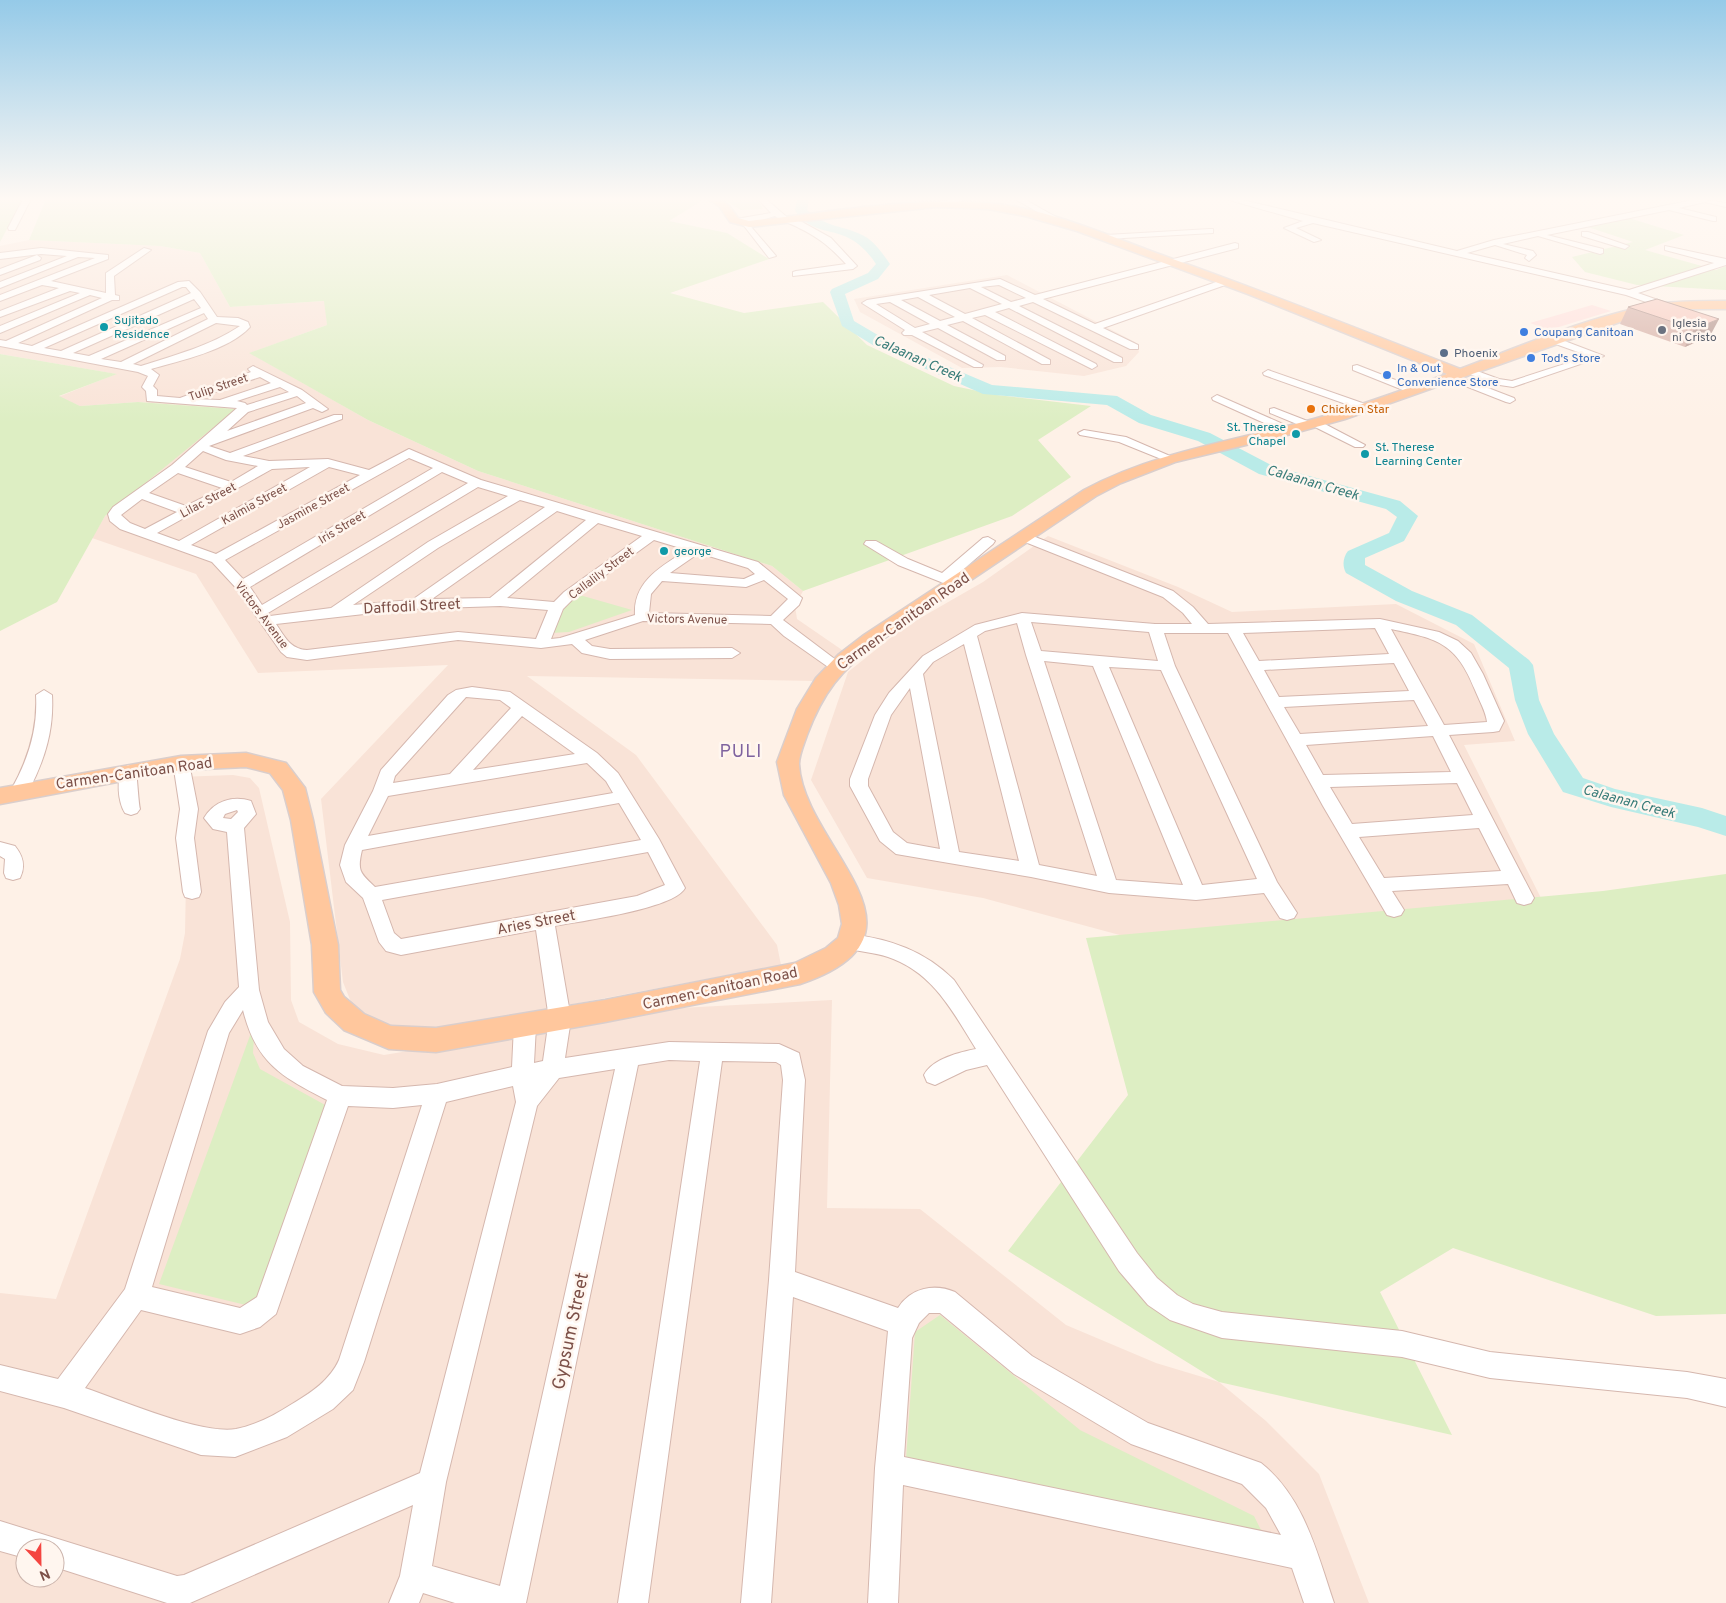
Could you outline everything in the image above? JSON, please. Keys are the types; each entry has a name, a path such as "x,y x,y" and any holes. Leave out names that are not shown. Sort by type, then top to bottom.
{"main road":[{"path":"1203,274 1458,373"},
{"name":"Carmen-Canitoan Road","path":"10,793 128,771 181,764 246,760 266,763 278,768 294,788 318,898 325,945 327,992 335,1004 354,1022 389,1037 410,1040 436,1040 525,1026 800,973 829,958 850,942 855,927 846,887 798,806 791,783 788,762 808,708 822,683 836,666 949,581 1025,537 1104,484 1124,474 1171,458 1312,424 1643,311 1669,307 1726,305"}],"street":[{"path":"0,285 29,274"},
{"path":"0,298 63,274"},
{"path":"111,274 109,275 111,297"},
{"path":"909,333 1126,274"},
{"path":"1544,274 1629,293 1669,307"},
{"path":"1629,293 1688,274"},
{"path":"42,282 111,297 141,301"},
{"path":"978,365 909,333 867,304 970,285 1003,282 1134,347"},
{"path":"1093,328 1225,282"},
{"path":"34,349 181,284 189,284 198,294 214,320"},
{"path":"970,285 1118,360"},
{"path":"0,314 69,288"},
{"path":"0,330 90,292"},
{"path":"62,354 198,294"},
{"path":"920,294 1046,362"},
{"path":"3,344 111,297"},
{"path":"892,299 1001,358"},
{"path":"92,359 206,309"},
{"path":"987,312 1092,366"},
{"path":"123,365 214,320 238,321 245,324 245,327 210,346 140,370"},
{"path":"1458,373 1513,384 1600,356 1554,340"},
{"path":"3,344 123,365 154,375 147,387 152,390 151,399 241,405 244,410"},
{"path":"1357,368 1412,390"},
{"name":"Tulip Street","path":"175,401 256,371 280,383"},
{"path":"1268,373 1364,407"},
{"path":"1458,373 1510,400"},
{"path":"221,404 280,383 338,417 230,457"},
{"name":"Victors Avenue","path":"298,392 244,410 223,425 206,444 114,514 120,523 145,534 217,559 242,586 286,650 299,655 458,636 540,644 562,642 642,617 775,620"},
{"path":"1218,398 1288,430"},
{"path":"206,444 314,404"},
{"path":"1259,404 1312,424 1359,445"},
{"path":"1084,433 1122,439 1171,458"},
{"path":"206,444 230,457 269,464 328,463 370,474"},
{"name":"Jasmine Street","path":"217,559 409,453 441,468"},
{"name":"Kalmia Street","path":"181,545 328,463"},
{"name":"Lilac Street","path":"145,534 232,487 269,464"},
{"path":"176,468 232,487"},
{"path":"441,468 477,483 518,496 653,534 753,565 795,598 794,602 775,620 836,666"},
{"name":"Iris Street","path":"242,586 441,468"},
{"path":"264,617 477,483"},
{"path":"140,494 187,511"},
{"path":"335,610 433,545 518,496"},
{"path":"413,606 555,506"},
{"path":"494,602 596,518"},
{"name":"Callalily Street","path":"540,644 557,607 569,595 653,534"},
{"path":"1025,537 1156,588 1188,610 1205,630"},
{"path":"870,544 888,555 949,581 988,541"},
{"path":"642,617 642,600 646,589 657,576 698,548"},
{"path":"657,576 746,583 766,574"},
{"name":"Daffodil Street","path":"264,617 335,610 494,602 557,607"},
{"path":"1173,628 1174,610 1177,602"},
{"path":"1022,617 1108,886"},
{"path":"1269,885 1196,893 1108,886 1031,870 902,849 893,844 886,836 859,786 859,779 883,715 915,672 928,659 969,634 994,623 1022,617 1155,628 1205,630 1380,623 1403,627 1452,643 1467,658 1496,724 1487,728 1295,740"},
{"path":"1380,623 1439,731 1524,898"},
{"path":"1155,628 1167,666 1269,885 1287,914"},
{"path":"1233,629 1394,910"},
{"path":"969,634 1031,870"},
{"path":"576,638 588,650 610,654 732,654"},
{"path":"1034,655 1099,662 1167,666"},
{"path":"1253,666 1400,658"},
{"path":"1099,662 1196,893"},
{"path":"915,672 951,857"},
{"path":"462,693 504,695 521,708 591,757 612,777 622,797 653,844 370,896 353,877 349,865 354,845 382,792 387,774 454,699 462,693"},
{"path":"10,793 35,764 44,723 44,695"},
{"path":"1274,702 1420,695"},
{"path":"456,778 521,708"},
{"path":"382,792 456,778 591,757"},
{"path":"181,764 189,808 185,838 192,892"},
{"path":"128,771 127,785 131,809"},
{"path":"1319,781 1463,778"},
{"path":"354,845 622,797"},
{"path":"1348,831 1484,821"},
{"path":"235,826 249,990 264,1040 276,1056 295,1073 340,1096 393,1098 437,1094 522,1074 628,1059 669,1051 779,1054 791,1060 794,1068 782,1280 756,1603"},
{"name":"Aries Street","path":"370,896 386,937 393,945 401,947 544,921 638,903 667,894 676,888 653,844"},
{"path":"0,849 9,851 14,858 13,873"},
{"path":"1378,884 1512,877"},
{"path":"404,1603 415,1576 432,1482 527,1102 552,1070 560,1019 544,921"},
{"path":"850,942 878,945 898,951 936,974 947,986 1140,1279 1153,1294 1175,1310 1196,1319 1222,1325 1374,1340 1402,1344 1490,1365 1687,1385 1726,1393"},
{"path":"64,1394 136,1296 219,1031 232,1008 249,990"},
{"path":"525,1026 522,1074 527,1102"},
{"path":"633,1603 712,1052"},
{"path":"934,1075 962,1061 991,1055"},
{"name":"Gypsum Street","path":"511,1603 628,1059"},
{"path":"0,1378 64,1394 201,1441 218,1443 236,1442 259,1437 306,1411 343,1380 351,1362 437,1094"},
{"path":"136,1296 240,1321 261,1311 266,1305 340,1096"},
{"path":"782,1280 903,1323"},
{"path":"883,1603 889,1468 899,1338 903,1323 909,1314 928,1299 935,1298 946,1301 1023,1365 1141,1434 1251,1473 1259,1478 1276,1499 1288,1520 1303,1555 1319,1603"},
{"path":"889,1468 1303,1555"},
{"path":"65,1555 177,1591 185,1590 432,1482"},
{"path":"0,1536 15,1540"},
{"path":"415,1576 506,1603"}],"shaded area":[{"path":"0,274 212,274 230,307 325,301 327,325 250,353 368,420 478,471 772,566 803,591 795,606 797,619 845,652 815,681 527,676 636,755 777,945 781,965 408,1035 357,1017 343,982 321,799 448,665 258,673 196,574 92,538 105,516 235,409 138,402 80,406 58,397 116,374 0,354"},
{"path":"1007,275 1135,342 1139,352 1126,366 1084,376 1001,367 962,368 860,312 854,299"},
{"path":"1592,305 1611,311 1549,330 1530,323"},
{"path":"1048,536 1178,587 1232,612 1396,604 1474,644 1515,741 1464,745 1550,916 1127,937 983,898 867,878 811,780 848,672 903,628 983,582"},
{"path":"233,775 250,778 259,788 290,922 291,1000 299,1022 338,1044 384,1055 661,1009 832,1000 827,1208 920,1209 1066,1325 1156,1363 1219,1382 1266,1421 1319,1474 1369,1603 0,1603 0,1293 56,1299 180,959 185,933 186,882 178,777"}],"green space":[{"path":"212,274 726,274 670,293 744,313 823,302 867,345 954,386 997,395 1091,406 1038,440 1071,477 1012,516 803,591 772,566 478,471 368,420 249,353 327,325 324,301 230,307"},
{"path":"1592,274 1726,274 1726,290 1637,285"},
{"path":"0,354 117,374 59,396 80,406 138,402 236,409 105,516 57,602 0,631"},
{"path":"576,594 632,610 569,632 551,633 567,603"},
{"path":"1726,874 1726,1314 1656,1316 1453,1248 1380,1292 1452,1435 1219,1382 1008,1251 1128,1095 1086,938 1603,891"},
{"path":"255,1022 253,1053 260,1069 327,1106 254,1307 159,1284"},
{"path":"940,1315 1080,1430 1254,1516 1264,1536 906,1459 915,1332"}],"building":[{"path":"1657,299 1719,319 1694,329 1628,307"}],"waterway":[{"name":"Calaanan Creek","path":"875,274 837,292 847,323 882,344 989,390 1111,400 1145,419 1204,437 1266,470 1393,505 1408,516 1397,537 1355,555 1354,568 1404,596 1464,620 1521,665 1527,700 1541,734 1573,785 1611,798 1702,818 1726,826"}],"place":[{"name":"Sujitado Residence","path":"104,327"},
{"name":"Iglesia ni Cristo","path":"1662,330"},
{"name":"Coupang Canitoan","path":"1524,332"},
{"name":"Phoenix","path":"1444,353"},
{"name":"Tod's Store","path":"1531,358"},
{"name":"In & Out Convenience Store","path":"1387,375"},
{"name":"Chicken Star","path":"1311,409"},
{"name":"St. Therese Chapel","path":"1296,434"},
{"name":"St. Therese Learning Center","path":"1365,454"},
{"name":"george","path":"664,551"}],"district":[{"name":"PULI","path":"741,751"}]}
